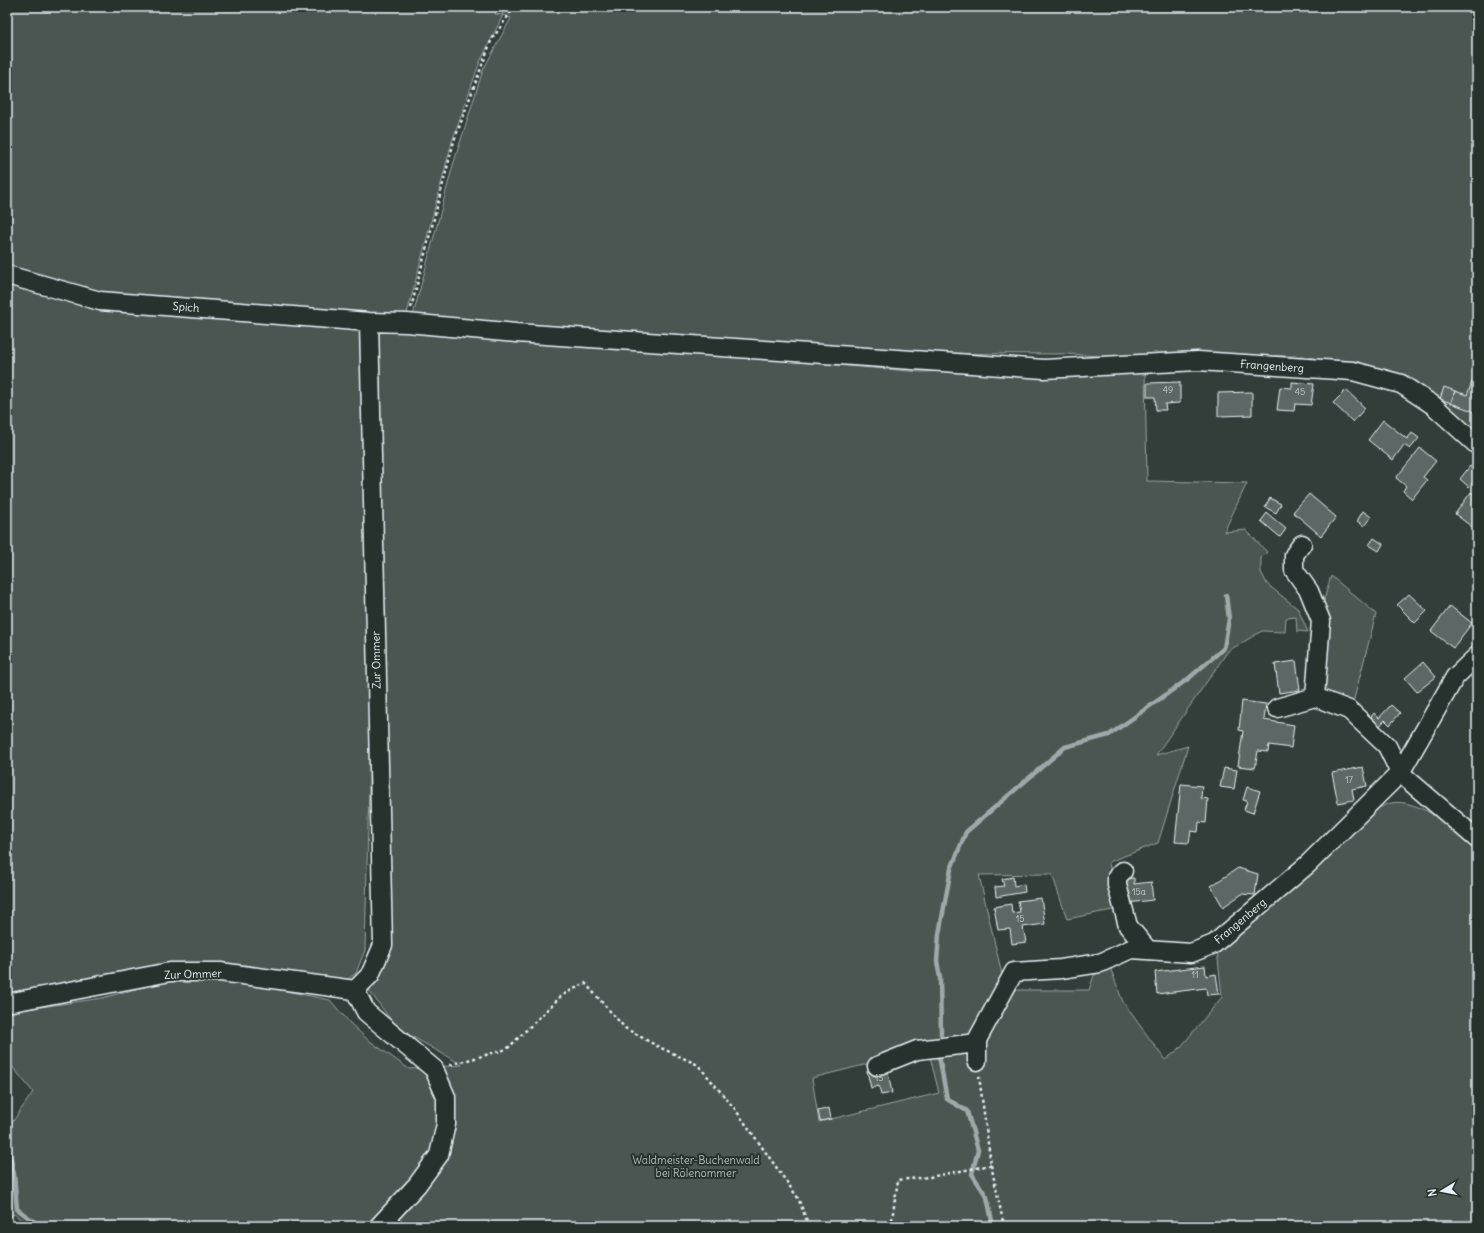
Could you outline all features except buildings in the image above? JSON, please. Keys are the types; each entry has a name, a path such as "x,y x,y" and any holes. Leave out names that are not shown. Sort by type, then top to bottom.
{"street":[{"name":"Spich","path":"7,275 100,301 369,322 408,323"},
{"name":"Zur Ommer","path":"7,1003 170,972 220,972 355,990 370,975 383,945 369,322"},
{"name":"Frangenberg","path":"408,323 516,333 1044,369 1198,361 1353,371 1400,384 1433,405 1477,445"},
{"path":"1302,544 1294,555 1294,570 1309,591 1321,621 1315,697"},
{"name":"Frangenberg","path":"977,1061 977,1043 1014,972 1061,969 1100,964 1131,949 1191,953 1214,944 1307,865 1400,773 1455,677 1477,656"},
{"path":"1277,708 1315,697 1349,710 1387,746 1400,773 1477,839"},
{"path":"1123,871 1118,877 1117,885 1128,926 1148,950"},
{"path":"355,990 366,1012 434,1069 446,1097 446,1124 439,1155 417,1186 379,1226"},
{"path":"877,1066 917,1050 977,1043"}],"path":[{"path":"408,323 454,141 491,41 514,7"},
{"path":"434,1069 507,1049 561,996 585,982 625,1028 657,1046 698,1065 735,1109 798,1198 809,1226"},
{"path":"977,1061 991,1165 1004,1226"},
{"path":"891,1226 898,1180 930,1177 991,1165"}],"green space":[{"path":"7,7 497,7 495,14 502,15 505,7 1477,7 1477,432 1409,376 1302,356 1192,355 1145,359 1067,354 864,353 411,323 453,165 483,70 511,18 503,15 479,64 452,142 405,321 91,293 7,269"},
{"path":"7,278 81,298 367,326 371,702 365,950 356,973 345,981 325,983 241,965 170,967 75,985 7,994"},
{"name":"Waldmeister-Buchenwald bei Rölenommer","path":"379,327 921,372 1068,367 1145,371 1147,481 1247,483 1224,532 1246,530 1267,552 1261,558 1261,572 1267,584 1298,609 1308,632 1297,631 1296,617 1286,618 1285,632 1262,631 1228,651 1156,755 1188,746 1158,843 1109,862 1114,892 1125,917 1112,910 1067,919 1052,874 979,875 1004,983 1009,990 1089,990 1094,975 1110,967 1123,1002 1165,1060 1179,1049 1222,997 1217,949 1297,885 1379,808 1386,804 1401,803 1413,805 1425,810 1448,824 1477,846 1477,1226 29,1226 14,1214 7,1218 7,1130 33,1092 7,1060 7,1012 102,998 194,974 194,981 232,980 330,1000 350,1023 367,1039 409,1069 462,1065 408,1034 391,1020 367,988 378,963 386,701","holes":["928,1049 939,1093 819,1122 812,1078"]},
{"path":"1331,576 1376,614 1352,707 1313,693 1318,620"}],"waterway":[{"path":"941,1034 940,978 937,961 939,934 951,869 966,832 1065,747 1109,735 1188,679 1224,648 1229,619 1226,595"},
{"path":"939,1056 947,1099 967,1111 978,1150 972,1174 987,1197 993,1226"},
{"path":"9,1150 14,1174 17,1209 40,1226"}]}
